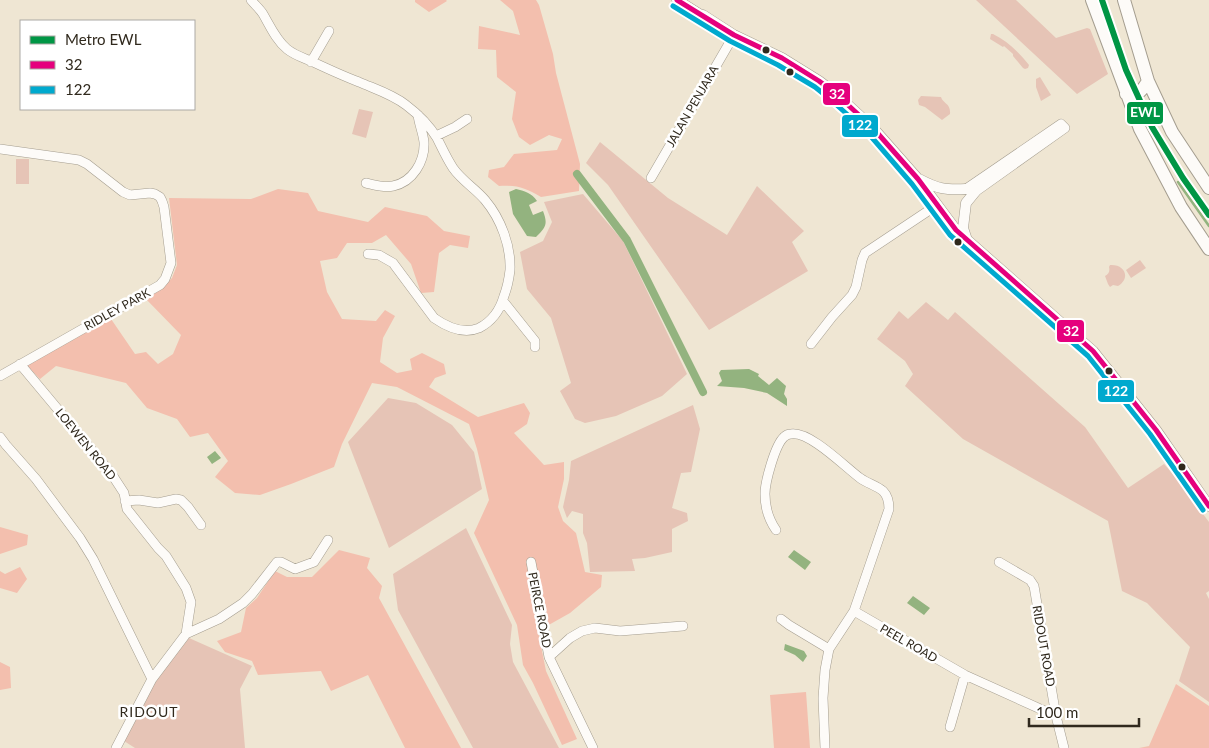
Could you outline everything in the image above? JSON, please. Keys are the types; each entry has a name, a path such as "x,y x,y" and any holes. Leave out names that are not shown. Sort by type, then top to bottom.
{"main road":[{"path":"1092,0 1140,130 1181,207 1209,249"},
{"path":"1124,0 1148,81 1172,132 1209,188"},
{"path":"1126,94 1139,93 1148,81"}],"street":[{"path":"251,0 262,12 285,48 312,62 388,94 405,104 427,124 436,136 453,168 466,183 485,199 496,216 508,251 510,270 508,284 499,310 491,320 478,328 464,331 453,329 434,318 393,263 379,255 368,254"},
{"path":"677,0 734,35 782,58 836,93 882,137 918,179 956,230 1093,351 1156,430 1209,506"},
{"path":"686,0 701,10 703,15"},
{"path":"312,62 329,31"},
{"name":"JALAN PENJARA","path":"651,178 734,35"},
{"path":"366,183 384,187 393,186 402,183 418,168 423,154 424,140 418,115"},
{"path":"436,136 467,119"},
{"path":"918,179 932,186 948,190 971,190 1065,128 1061,124 971,190 964,215 963,228 967,241"},
{"name":"RIDLEY PARK","path":"0,149 79,160 87,164 122,192 130,195 150,193 160,197 164,207 171,263 165,279 160,285 0,376"},
{"path":"811,344 852,295 865,253 937,205"},
{"path":"503,301 534,341 535,347"},
{"name":"LOEWEN ROAD","path":"20,364 111,473 124,493 128,509 166,556 186,588 191,602 186,634 152,679 116,748"},
{"path":"776,530 770,522 766,489 779,444 788,434 799,434 814,441 862,479 883,491 888,497 890,509 854,611 829,649 823,698 825,748"},
{"path":"0,436 6,446 36,479 80,538 100,572 152,679"},
{"path":"125,501 139,500 158,503 171,499 181,500 201,525"},
{"name":"LOEWEN ROAD","path":"186,634 219,619 243,603 277,562 295,569 314,562 328,540"},
{"name":"PEIRCE ROAD","path":"531,562 549,657 593,748"},
{"name":"RIDOUT ROAD","path":"999,562 1030,580 1034,586 1056,716 1064,748"},
{"name":"PEEL ROAD","path":"854,611 965,675 1056,716"},
{"path":"781,619 829,649"},
{"name":"PEIRCE ROAD","path":"549,657 570,638 582,631 595,628 620,631 683,626"},
{"path":"950,727 965,675"}],"shaded area":[{"path":"415,0 447,1 429,12 415,2"},
{"path":"500,0 536,0 539,5 580,164 579,191 541,197 521,188 499,186 488,177 489,170 504,167 514,154 557,150 562,139 549,135 530,145 519,137 512,119 516,92 497,77 496,50 478,49 479,26 520,35 513,11"},
{"path":"976,0 1016,0 1056,38 1087,28 1090,29 1108,74 1077,94"},
{"path":"991,34 1013,47 1029,65 1028,68 1023,68 1013,54 1004,46 990,39"},
{"path":"1040,77 1051,95 1041,101 1036,87 1036,79"},
{"path":"921,96 941,97 948,106 950,114 942,120 925,107 919,105 918,100"},
{"path":"359,109 373,112 366,138 352,134"},
{"path":"600,142 668,198 727,235 757,186 804,231 792,242 808,271 709,330 608,185 586,163"},
{"path":"16,159 29,159 29,184 16,184"},
{"path":"278,189 308,193 318,211 368,222 385,207 427,216 444,231 470,236 468,248 450,245 439,253 434,292 421,293 411,264 386,235 372,243 347,243 337,258 320,261 327,292 342,319 376,321 385,310 395,316 383,338 380,362 397,373 412,370 410,359 422,353 444,364 446,374 435,378 429,387 478,417 524,403 530,413 527,424 514,433 544,465 564,462 564,479 558,507 563,521 576,533 585,572 602,575 601,587 570,613 538,631 546,671 577,739 562,745 523,665 517,625 474,533 489,500 469,424 397,387 372,383 342,444 334,467 260,495 235,493 215,477 228,461 208,433 190,437 177,419 147,408 126,383 56,366 40,379 26,365 109,316 135,354 146,352 158,364 173,354 181,335 145,298 163,287 172,278 177,265 169,198 251,199"},
{"path":"516,189 530,194 537,201 529,205 533,215 543,211 545,225 536,237 527,236 513,214 509,192"},
{"path":"583,194 623,241 687,374 662,396 616,416 585,423 575,419 560,391 571,383 551,318 527,289 520,252 543,241 552,222 544,202"},
{"path":"1140,260 1146,268 1131,278 1126,270"},
{"path":"1110,265 1123,269 1125,276 1122,283 1118,286 1113,285 1110,287 1108,284 1105,276 1109,272"},
{"path":"926,302 948,320 955,312 1085,427 1128,488 1164,464 1209,522 1209,591 1206,593 1209,599 1209,702 1179,681 1190,647 1147,603 1122,591 1108,521 963,439 905,386 913,374 905,361 877,339 899,311 908,319"},
{"path":"749,369 759,374 758,376 769,385 777,378 786,386 784,394 787,399 787,406 767,393 744,388 717,386 722,381 719,373 721,370"},
{"path":"388,398 416,403 452,425 474,452 482,489 389,548 348,442"},
{"path":"693,405 700,429 691,472 681,473 672,508 687,513 688,521 672,529 672,552 632,559 635,571 590,572 587,543 583,533 583,514 572,511 567,518 563,507 571,461"},
{"path":"215,451 221,458 212,464 207,457"},
{"path":"0,527 28,535 27,545 0,554"},
{"path":"466,528 512,625 510,644 513,662 559,748 473,748 398,610 393,574"},
{"path":"339,550 370,558 367,568 382,586 379,598 461,748 405,748 368,675 331,691 321,671 258,675 252,661 225,652 217,641 241,632 246,608 257,598 275,571 287,577 312,577"},
{"path":"794,550 811,562 805,570 788,557"},
{"path":"20,567 27,579 17,593 0,588 0,571 5,574"},
{"path":"913,596 930,608 924,615 907,603"},
{"path":"189,638 252,666 240,689 245,748 135,748 124,741 157,678"},
{"path":"785,644 804,651 807,656 803,662 795,655 784,650"},
{"path":"0,662 10,667 11,688 0,690"},
{"path":"1176,684 1209,706 1209,748 1139,748 1149,746"},
{"path":"806,692 810,748 774,748 770,695"}],"waterway":[{"path":"577,174 627,240 703,392"},
{"path":"1178,182 1209,226"}],"metro line":[{"name":"EWL","path":"1102,0 1126,70 1152,127 1183,178 1209,215"}],"transit line":[{"name":"32","path":"677,0 734,35 782,58 819,81 873,128 918,179 956,230 1093,351 1156,430 1209,506"},
{"name":"122","path":"673,6 730,41 778,65 815,87 868,133 912,184 950,235 1088,356 1150,434 1203,510"}],"district":[{"name":"RIDOUT","path":"149,711"}]}
